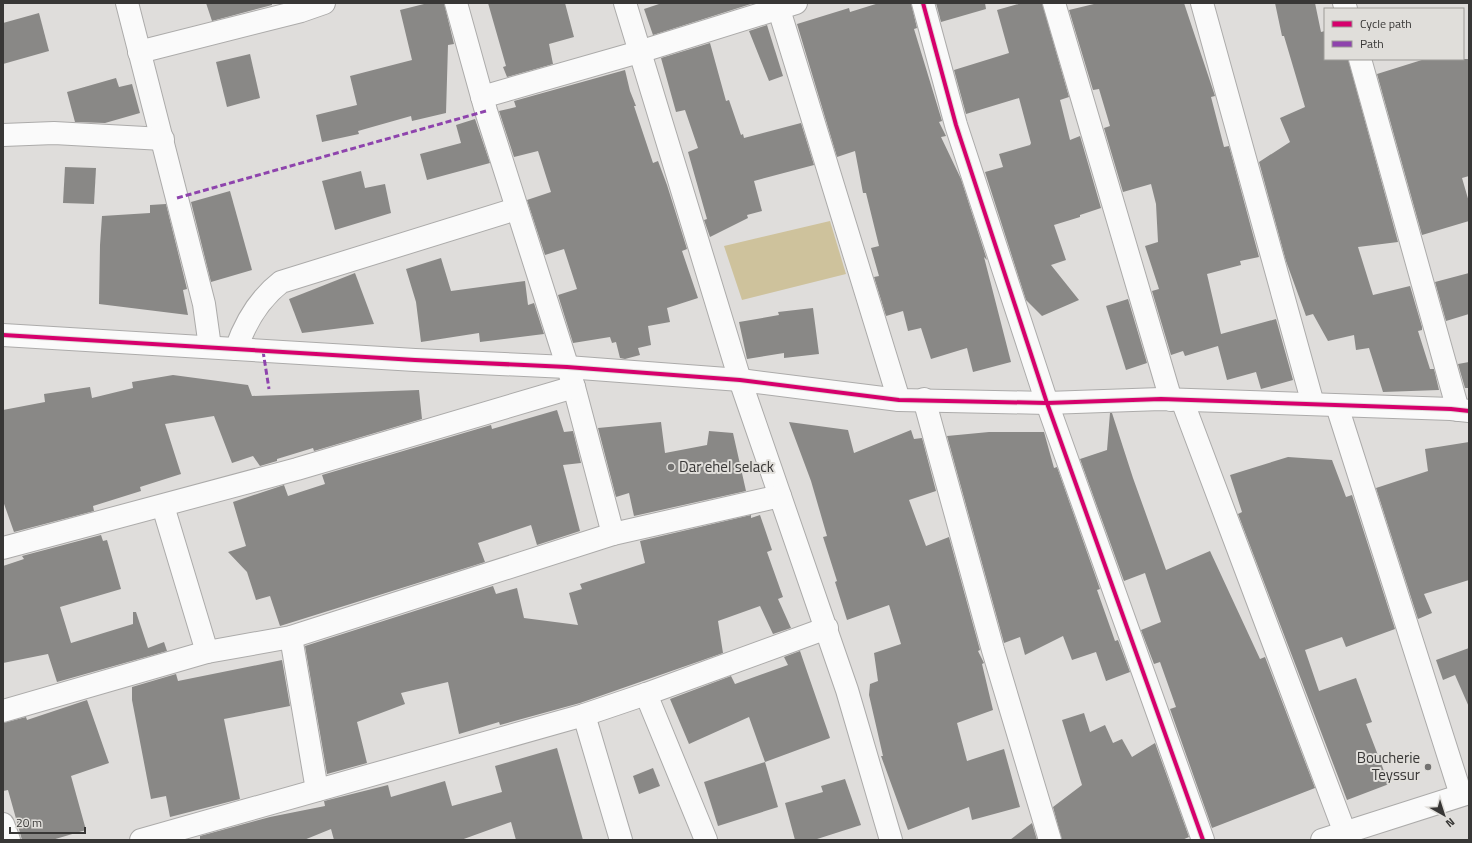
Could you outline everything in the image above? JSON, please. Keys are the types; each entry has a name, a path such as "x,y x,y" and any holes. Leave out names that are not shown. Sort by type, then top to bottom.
{"street":[{"path":"127,3 204,304 210,347"},
{"path":"139,52 299,7 324,3"},
{"path":"456,3 482,97 516,209 574,388 613,534"},
{"path":"625,3 740,380 827,628 891,840"},
{"path":"923,3 956,125 1047,403 1203,840"},
{"path":"1054,3 1177,400 1345,833"},
{"path":"1202,3 1312,404"},
{"path":"482,97 639,52 784,5 899,400"},
{"path":"3,335 422,361 567,367 740,380 899,400 924,399 1047,403 1177,400 1463,410 1360,60"},
{"path":"3,134 54,133 163,139"},
{"path":"236,349 242,332 252,313 274,288 282,282 516,209"},
{"path":"4,543 163,506 297,469 574,388"},
{"path":"924,399 993,650 1050,840"},
{"path":"1322,840 1465,794 1337,406"},
{"path":"3,710 207,652 290,637 613,534 780,496"},
{"path":"163,506 207,652"},
{"path":"141,840 584,715 827,628"},
{"path":"290,637 317,790"},
{"path":"646,694 706,840"},
{"path":"584,715 621,840"},
{"path":"3,824 9,840"}],"shaded area":[{"path":"830,221 846,274 742,300 724,246"}],"building":[{"path":"206,3 272,3 272,5 212,21"},
{"path":"428,3 444,3 454,44 448,45 446,113 412,121 411,116 358,131 359,134 322,142 316,115 357,105 350,76 412,60 400,10"},
{"path":"488,3 565,3 574,37 549,44 553,64 507,77 503,67 506,66"},
{"path":"662,3 754,3 653,35 644,9"},
{"path":"879,3 911,3 917,28 914,29 942,121 939,122 946,136 941,137 961,179 987,260 984,257 1011,362 973,372 967,348 931,359 921,328 908,331 903,311 886,316 874,277 879,276 871,248 879,246 866,193 863,193 855,151 837,157 797,24 849,8 850,12"},
{"path":"936,3 985,3 986,9 941,22"},
{"path":"1022,3 1042,3 1069,97 1060,100 1070,140 1080,136 1101,208 1080,215 1080,217 1054,225 1066,260 1051,265 1079,300 1042,316 1026,300 985,172 1003,167 999,154 1030,145 1031,143 1019,98 966,114 954,70 1009,53 997,10"},
{"path":"1098,3 1184,3 1215,96 1211,97 1224,147 1229,146 1259,257 1240,261 1241,265 1207,274 1221,334 1276,319 1293,380 1261,389 1256,372 1227,380 1218,346 1185,356 1183,351 1171,355 1152,291 1159,289 1145,246 1158,242 1156,204 1151,184 1123,192 1104,128 1110,126 1099,89 1093,90 1069,10"},
{"path":"1275,3 1315,3 1321,32 1324,31 1324,60 1348,60 1398,242 1358,247 1373,295 1410,286 1422,327 1422,330 1418,331 1430,369 1434,369 1439,390 1383,392 1369,348 1356,350 1354,335 1328,341 1313,314 1306,316 1286,261 1259,162 1290,142 1280,118 1305,107 1284,36 1282,36"},
{"path":"39,13 49,51 3,64 3,23"},
{"path":"767,25 783,76 769,81 749,31"},
{"path":"710,43 726,101 729,100 741,135 743,134 744,138 801,123 814,165 754,181 762,211 747,215 748,218 710,237 704,220 707,219 688,152 698,148 685,110 676,112 661,58"},
{"path":"250,54 260,98 227,107 216,62"},
{"path":"1469,59 1469,176 1462,178 1469,202 1469,221 1422,235 1377,74 1422,60"},
{"path":"625,70 630,91 636,106 634,106 653,163 658,161 667,185 687,249 682,251 698,298 667,308 670,322 648,326 651,345 638,348 640,355 625,359 620,358 616,342 612,343 610,337 573,343 558,295 577,289 564,249 545,255 527,200 551,192 538,151 514,157 499,111 516,107 514,101"},
{"path":"116,78 119,87 132,84 140,113 105,123 75,122 67,92"},
{"path":"475,119 490,163 427,180 420,154 461,143 456,125"},
{"path":"65,167 96,168 94,204 63,203"},
{"path":"361,171 365,188 385,184 391,213 335,230 322,181"},
{"path":"230,191 252,270 211,282 191,202"},
{"path":"166,204 187,289 183,290 188,315 99,304 102,216 150,213 150,205"},
{"path":"441,258 451,291 525,281 528,305 534,303 544,334 480,342 479,333 421,342 416,302 406,269"},
{"path":"355,273 374,324 302,333 289,299"},
{"path":"1469,273 1469,314 1446,321 1435,282"},
{"path":"1128,299 1147,363 1126,370 1106,306"},
{"path":"813,308 819,354 784,358 784,353 747,359 739,322 779,315 778,312"},
{"path":"1469,362 1469,388 1465,388 1458,364"},
{"path":"173,375 248,385 252,396 419,390 422,419 314,451 313,448 260,466 253,456 232,463 214,416 165,424 181,474 140,487 141,491 93,506 94,511 14,532 3,501 3,410 45,402 44,394 90,387 92,398 133,388 132,382"},
{"path":"557,410 564,432 573,431 581,463 563,465 580,531 537,545 531,525 478,543 485,562 280,626 270,596 256,600 247,572 228,552 246,546 233,502 284,485 288,496 325,484 322,475 491,425 492,429"},
{"path":"1110,413 1112,413 1133,478 1166,570 1210,551 1260,659 1265,657 1315,788 1212,828 1170,709 1176,707 1160,662 1154,664 1141,630 1161,622 1145,573 1124,581 1080,459 1107,450"},
{"path":"661,422 665,453 707,445 709,431 733,433 746,491 634,516 629,493 616,497 598,428"},
{"path":"789,422 848,430 854,453 911,430 914,439 922,438 936,491 909,500 926,546 949,537 980,650 978,651 984,663 982,664 993,710 957,723 967,761 1004,749 1020,807 972,820 969,807 908,830 881,756 883,756 869,695 870,684 878,681 874,653 901,644 889,605 847,620 835,582 837,581 823,537 827,536 811,481"},
{"path":"989,432 1044,432 1054,468 1057,467 1100,589 1097,590 1115,641 1118,640 1130,672 1106,681 1096,652 1072,660 1063,636 1025,655 1020,637 1004,643 947,436"},
{"path":"1469,442 1469,580 1424,594 1432,613 1418,619 1376,488 1428,471 1425,449"},
{"path":"1288,457 1332,460 1346,497 1352,495 1395,629 1346,647 1342,637 1305,650 1319,691 1356,678 1372,722 1366,724 1389,784 1347,800 1238,514 1242,512 1230,475"},
{"path":"751,515 751,518 760,515 772,550 767,552 783,597 778,599 791,628 773,634 760,606 718,621 723,653 580,703 500,725 499,722 459,734 448,682 401,693 405,704 357,722 367,763 327,774 305,646 493,586 496,594 517,588 524,618 578,625 569,593 582,589 580,584 645,563 640,541"},
{"path":"101,535 103,541 107,540 121,589 60,607 71,643 133,624 133,612 136,612 148,648 164,642 167,651 57,682 48,654 3,663 3,566 24,559 22,556"},
{"path":"1469,648 1469,707 1455,675 1443,680 1436,660"},
{"path":"800,651 830,738 765,762 749,717 689,744 670,699 731,676 735,684 788,665 784,657"},
{"path":"282,660 290,706 224,719 240,799 170,817 166,796 151,799 132,700 132,687 176,674 178,681"},
{"path":"87,700 109,763 71,776 86,830 52,840 22,840 8,790 3,791 3,723 26,717 27,720"},
{"path":"1084,713 1090,732 1105,725 1113,743 1122,739 1132,757 1155,743 1189,837 1182,840 1062,840 1053,807 1082,785 1062,720"},
{"path":"557,748 583,840 516,840 511,822 461,840 334,840 331,829 304,840 200,840 200,836 270,817 325,806 324,801 388,785 391,797 445,781 452,806 502,792 495,766"},
{"path":"765,762 778,807 718,826 704,782"},
{"path":"653,768 660,786 639,794 633,776"},
{"path":"845,779 861,825 814,840 795,840 785,803 823,792 821,786"},
{"path":"1032,823 1037,840 1010,840"}],"marked path":[{"path":"177,198 486,111"},
{"path":"263,351 269,389"}],"cycle path":[{"path":"923,3 956,125 1047,403 1203,840"},
{"path":"3,335 415,360 567,367 740,380 899,400 1047,403 1161,399 1451,409 1469,411"}],"place":[{"name":"Dar ehel selack","path":"671,467"},
{"name":"Boucherie Teyssur","path":"1428,767"}]}
